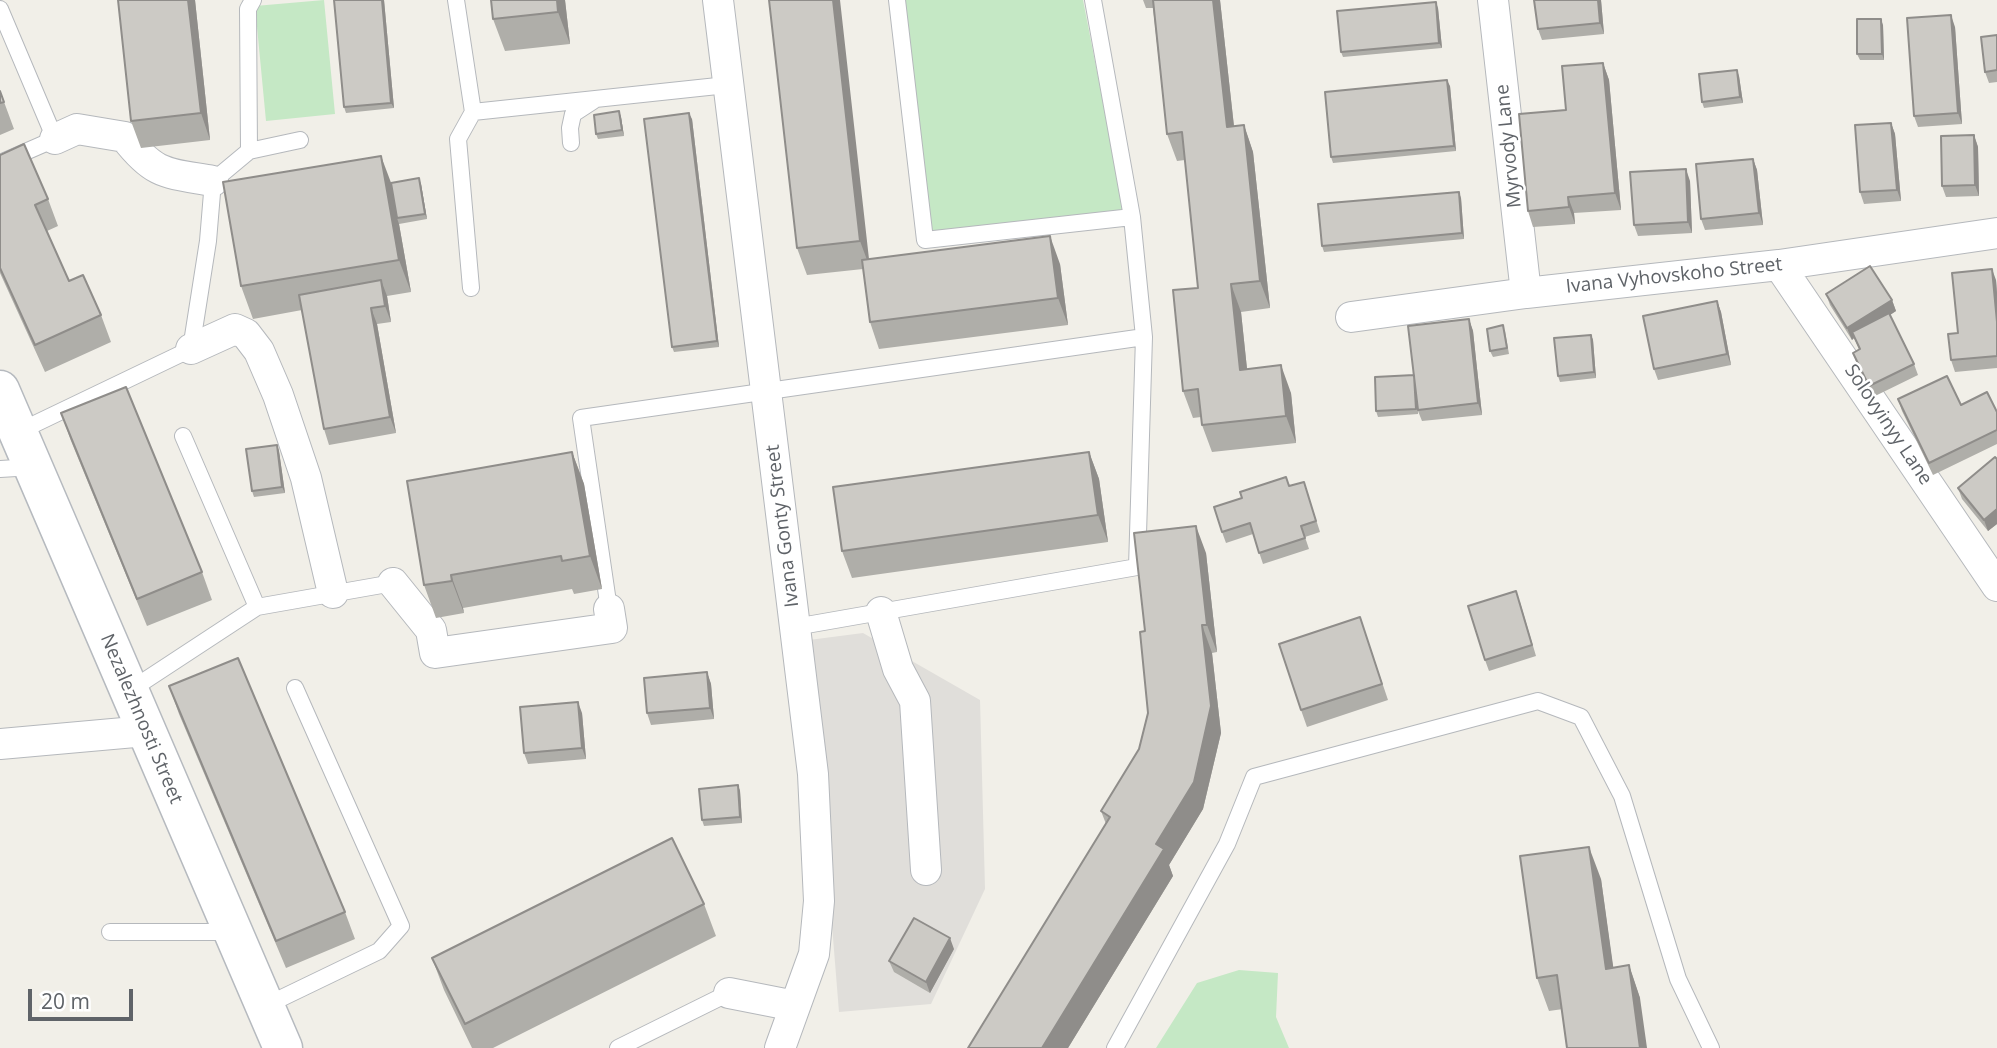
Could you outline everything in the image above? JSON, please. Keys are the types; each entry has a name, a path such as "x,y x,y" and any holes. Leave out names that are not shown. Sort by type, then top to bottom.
{"main road":[{"name":"Nezalezhnosti Street","path":"0,390 18,432 17,468 129,691 283,1048"}],"street":[{"name":"Ivana Gonty Street","path":"718,0 813,774 819,901 814,954 780,1048"},
{"name":"Myrvody Lane","path":"1493,0 1526,293"},
{"path":"55,139 77,130 125,137 141,158 162,172 213,181"},
{"name":"Ivana Vyhovskoho Street","path":"1351,317 1526,293 1779,265 1997,233"},
{"name":"Solovyinyy Lane","path":"1779,265 1997,586"},
{"path":"191,349 235,329 246,334 259,351 294,437 333,593"},
{"path":"393,583 431,630 435,653 612,628 609,609"},
{"path":"881,612 898,669 915,701 926,870"},
{"path":"0,744 146,731"},
{"path":"729,993 795,1006"}],"lane":[{"path":"249,151 248,9 253,0"},
{"path":"456,0 473,112 458,139 471,288"},
{"path":"897,0 925,240 1132,217"},
{"path":"795,627 1137,567 1144,337 1132,217 1093,0"},
{"path":"0,9 55,139 0,163"},
{"path":"473,112 727,85"},
{"path":"571,143 573,114 598,99"},
{"path":"18,432 191,349 208,241 213,181 249,151 300,140"},
{"path":"609,609 581,418 1144,337"},
{"path":"183,436 257,607"},
{"path":"129,691 257,607 393,583"},
{"path":"265,1006 379,951 401,926 295,688"},
{"path":"1115,1048 1227,844 1254,777 1538,701 1581,717 1622,796 1678,979 1711,1048"},
{"path":"110,932 233,932"},
{"path":"618,1048 729,993"}],"shaded area":[{"path":"863,633 980,700 985,889 931,1004 839,1012 809,640"}],"green space":[{"path":"324,0 335,114 266,121 255,6"},
{"path":"903,0 1083,0 1124,210 930,233"},
{"path":"1239,970 1278,973 1276,1017 1289,1048 1156,1048 1197,983"}],"building":[{"path":"118,0 188,0 201,113 131,121"},
{"path":"334,0 382,0 391,103 344,107"},
{"path":"491,0 557,0 558,12 493,19"},
{"path":"769,0 833,0 860,241 797,248"},
{"path":"1153,0 1213,0 1227,127 1244,125 1260,281 1231,284 1240,370 1281,365 1286,416 1202,425 1198,389 1183,391 1173,290 1198,288 1182,132 1167,134"},
{"path":"1534,0 1598,0 1600,23 1538,29"},
{"path":"1436,2 1439,43 1341,52 1337,11"},
{"path":"1951,15 1958,113 1914,116 1907,18"},
{"path":"1857,19 1881,19 1882,54 1857,54"},
{"path":"1997,35 1997,70 1985,72 1981,37"},
{"path":"1603,63 1615,193 1568,197 1569,207 1528,211 1519,114 1566,110 1562,66"},
{"path":"1737,70 1740,97 1702,102 1699,74"},
{"path":"1447,80 1454,146 1331,157 1325,92"},
{"path":"619,111 622,130 596,134 594,115"},
{"path":"689,113 717,341 672,347 644,119"},
{"path":"1891,123 1897,190 1860,192 1855,125"},
{"path":"1974,135 1975,185 1942,186 1941,136"},
{"path":"24,144 48,199 35,205 69,281 83,275 101,315 35,345 0,268 0,155"},
{"path":"381,156 399,260 241,286 223,182"},
{"path":"1753,159 1759,213 1701,219 1696,164"},
{"path":"1686,169 1688,222 1634,225 1630,172"},
{"path":"419,178 425,214 397,218 391,183"},
{"path":"1459,192 1462,233 1322,246 1318,204"},
{"path":"1050,236 1058,298 870,322 862,260"},
{"path":"1870,266 1892,300 1847,328 1826,294"},
{"path":"1992,269 1997,356 1951,360 1948,334 1958,333 1952,273"},
{"path":"381,280 385,306 371,308 390,417 324,429 299,295"},
{"path":"1717,301 1727,354 1654,369 1643,316"},
{"path":"1889,313 1914,364 1869,386 1853,353 1860,349 1852,332"},
{"path":"1469,319 1478,403 1418,410 1408,326"},
{"path":"1503,325 1507,348 1490,351 1487,329"},
{"path":"1591,335 1594,372 1558,376 1554,338"},
{"path":"1414,375 1416,409 1376,411 1375,377"},
{"path":"1947,376 1961,405 1987,392 1997,412 1997,430 1929,463 1898,399"},
{"path":"126,387 202,572 137,599 61,413"},
{"path":"277,445 282,487 252,491 246,449"},
{"path":"572,452 590,556 562,561 561,556 451,575 452,581 424,585 407,481"},
{"path":"1089,452 1098,515 842,551 833,487"},
{"path":"1995,457 1997,509 1984,520 1958,488"},
{"path":"1286,477 1289,486 1304,482 1316,521 1301,526 1305,538 1259,553 1250,523 1222,532 1214,507 1242,498 1240,492"},
{"path":"1196,526 1207,625 1202,625 1211,706 1194,782 1156,844 1164,849 1042,1048 968,1048 1110,817 1101,811 1139,749 1148,713 1140,632 1145,631 1134,533"},
{"path":"1516,591 1532,645 1485,660 1468,606"},
{"path":"1360,617 1382,684 1301,710 1279,644"},
{"path":"238,658 345,912 276,941 169,686"},
{"path":"707,672 710,708 647,713 644,678"},
{"path":"578,702 582,748 524,753 520,707"},
{"path":"738,785 740,817 702,820 699,789"},
{"path":"672,838 704,904 465,1024 432,958"},
{"path":"1589,847 1606,969 1629,965 1640,1048 1567,1048 1557,975 1537,978 1520,856"},
{"path":"914,918 950,938 926,982 889,961"}]}
